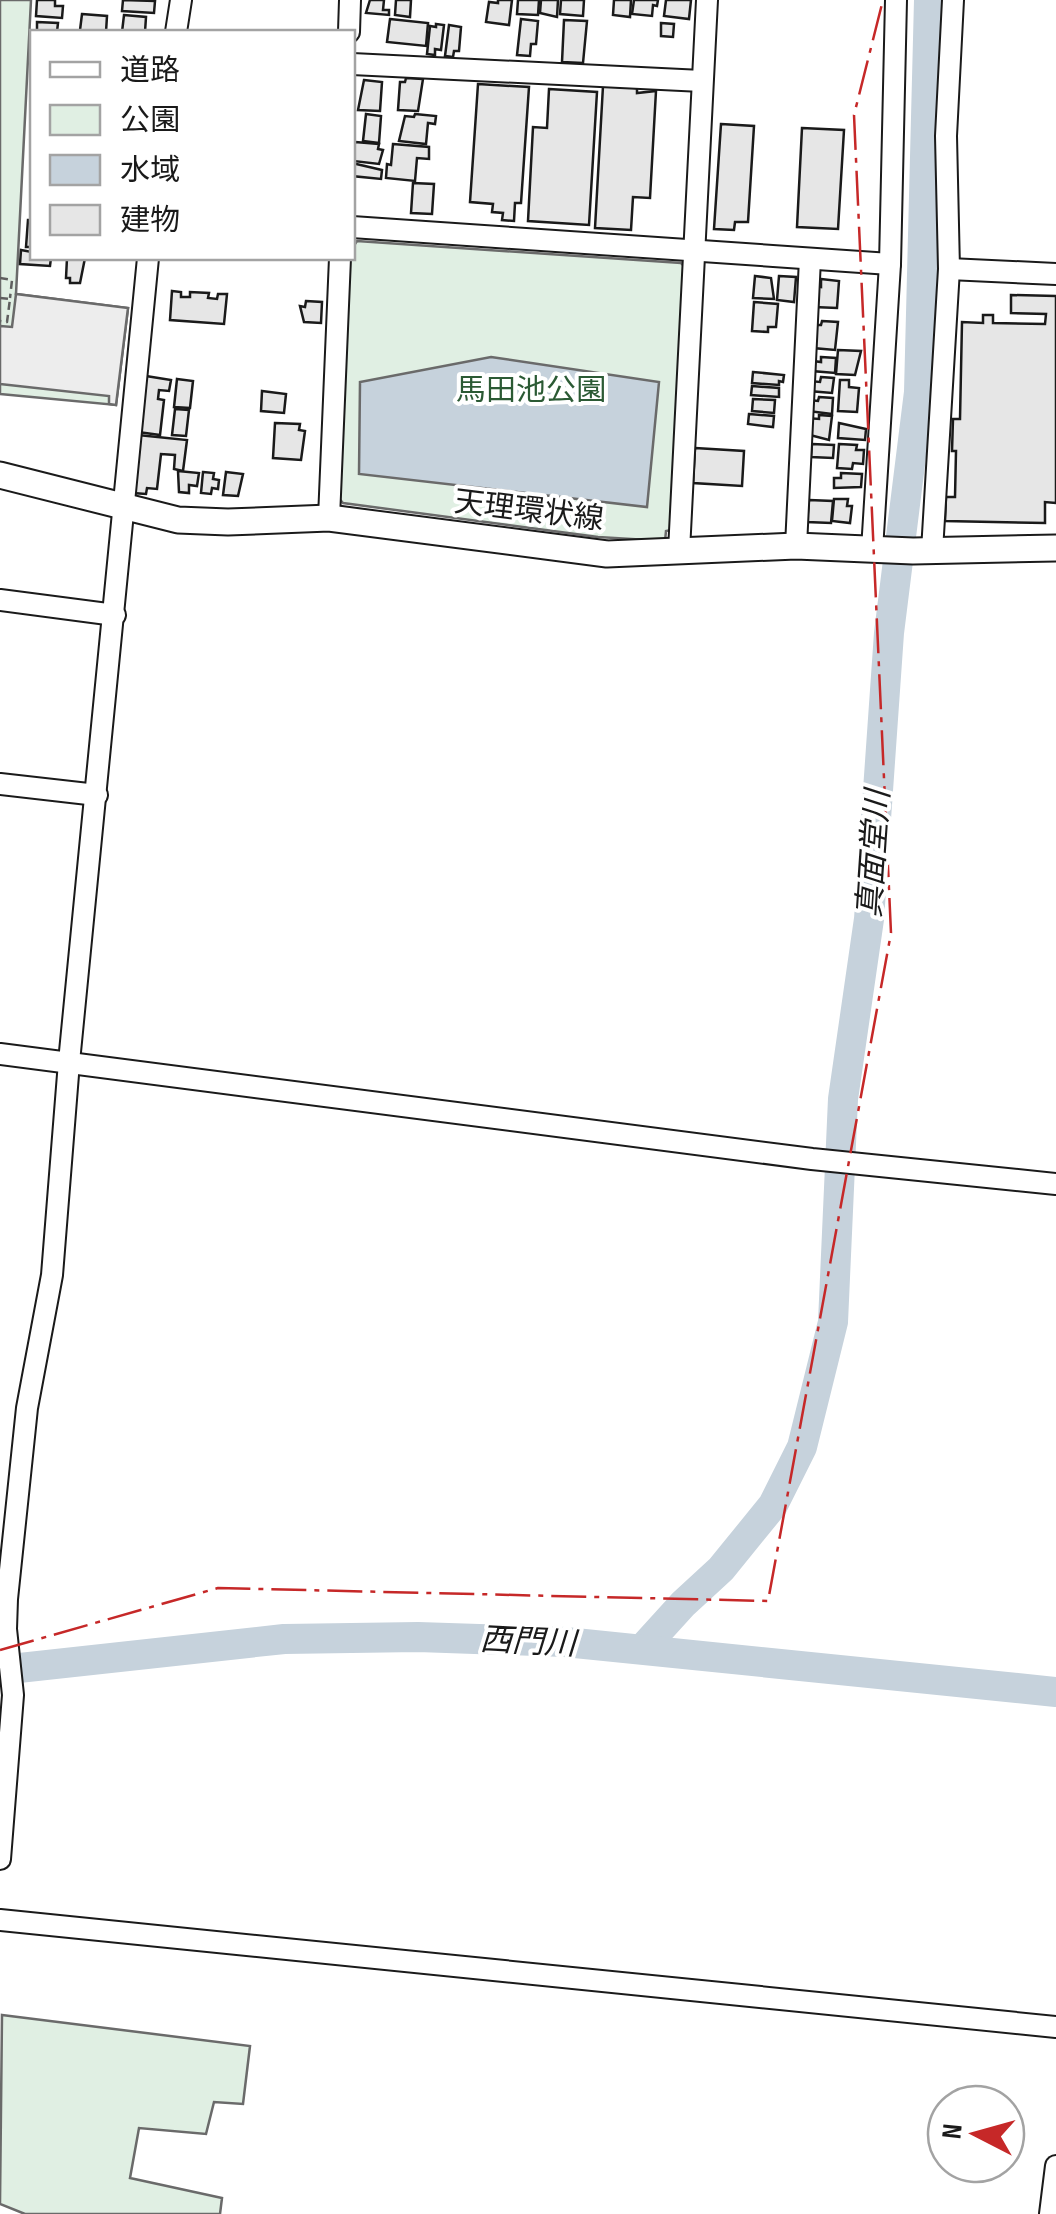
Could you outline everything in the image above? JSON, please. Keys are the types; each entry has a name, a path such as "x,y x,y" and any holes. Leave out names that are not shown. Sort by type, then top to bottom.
{"main road":[{"name":"天理環状線","path":"0,475 178,520 329,518 607,554 796,546 922,551 1056,548"}],"street":[{"path":"176,30 180,0"},
{"path":"349,30 350,0"},
{"path":"679,551 707,0"},
{"path":"877,550 890,264 896,0"},
{"path":"922,551 949,269 946,136 953,0"},
{"path":"355,64 702,81"},
{"path":"355,227 890,264"},
{"path":"796,546 810,259"},
{"path":"0,1859 13,1695 6,1629 27,1408 52,1275 69,1062 148,260"},
{"path":"329,518 340,260"},
{"path":"949,269 1056,274"},
{"path":"0,600 115,615"},
{"path":"0,784 97,796"},
{"path":"0,1054 812,1160 1056,1184"},
{"path":"0,1920 1056,2027"},
{"path":"1050,2214 1056,2166"}],"path":[{"path":"0,278 12,280 7,322 0,321"},
{"path":"0,298 10,299"}],"green space":[{"path":"0,0 31,0 16,294 128,308 116,405 0,394"},
{"name":"馬田池公園","path":"357,241 681,263 684,266 671,530 666,531 665,541 598,537 343,503 336,495 347,260 355,260"},
{"path":"2,2015 250,2046 243,2104 214,2102 206,2134 139,2128 130,2178 222,2198 220,2214 25,2214 0,2204"}],"shaded area":[{"path":"16,294 128,308 116,405 109,404 109,396 0,384 0,326 12,327"}],"water":[{"path":"491,357 659,382 647,507 359,474 360,382"}],"building":[{"path":"37,0 55,0 55,6 63,6 62,18 36,16"},
{"path":"123,0 155,1 154,13 122,11"},
{"path":"370,0 384,0 383,10 389,10 389,15 366,13"},
{"path":"396,0 411,0 410,17 395,15"},
{"path":"512,0 509,25 486,22 489,2"},
{"path":"518,0 539,0 538,15 517,14"},
{"path":"541,0 558,0 557,17 540,13"},
{"path":"561,0 584,0 583,16 560,14"},
{"path":"614,0 631,0 630,17 613,15"},
{"path":"634,0 658,0 652,16 632,14"},
{"path":"666,0 691,0 689,19 664,16"},
{"path":"82,14 107,16 106,30 80,30"},
{"path":"124,15 146,17 145,30 122,30"},
{"path":"390,19 428,23 426,46 387,42"},
{"path":"521,19 538,21 536,44 531,44 530,56 517,55"},
{"path":"564,20 587,21 583,63 562,62"},
{"path":"37,22 58,23 57,30 37,30"},
{"path":"661,23 674,24 673,37 661,36"},
{"path":"444,25 441,50 435,49 435,55 427,54 430,26"},
{"path":"449,25 461,27 459,51 454,51 453,57 445,56"},
{"path":"406,78 423,79 418,111 398,110 400,82"},
{"path":"364,80 382,82 380,111 358,110"},
{"path":"478,84 529,87 521,203 515,203 514,221 502,220 503,213 492,212 493,204 470,202"},
{"path":"603,86 637,88 637,93 656,91 650,198 633,197 631,230 595,228"},
{"path":"549,89 597,92 589,225 528,221 533,127 547,128"},
{"path":"366,114 381,116 379,143 363,141"},
{"path":"405,116 436,116 435,124 428,123 426,144 399,141"},
{"path":"721,124 754,126 748,222 735,222 734,230 714,229"},
{"path":"802,128 844,130 838,229 797,227"},
{"path":"355,142 379,144 378,149 383,150 379,164 355,161"},
{"path":"393,144 429,147 429,159 417,158 415,181 386,178"},
{"path":"355,164 382,170 381,179 355,176"},
{"path":"413,183 434,184 432,214 411,213"},
{"path":"28,220 30,220 30,247 26,247"},
{"path":"21,250 30,252 30,260 51,260 50,266 20,264"},
{"path":"67,260 85,260 80,283 70,283 70,278 66,278"},
{"path":"755,276 771,278 774,299 753,298"},
{"path":"779,276 796,277 794,302 777,300"},
{"path":"821,279 839,281 837,308 814,307 815,286 821,287"},
{"path":"172,291 181,292 181,297 190,297 190,292 209,293 208,298 217,299 218,294 227,294 224,324 170,320"},
{"path":"1011,295 1056,296 1056,503 1045,502 1045,523 945,521 946,497 955,497 953,419 960,419 962,322 983,323 983,315 993,315 993,323 1045,324 1046,314 1011,313"},
{"path":"306,301 322,302 321,323 304,322 300,306 305,307"},
{"path":"754,302 778,304 776,327 768,327 768,332 752,331"},
{"path":"822,321 838,322 835,350 813,348 815,325"},
{"path":"838,350 861,351 855,375 836,374"},
{"path":"821,357 836,358 835,373 812,371 813,361 821,362"},
{"path":"753,372 784,375 783,382 752,383"},
{"path":"146,376 171,380 169,391 159,390 158,399 164,400 160,435 138,432"},
{"path":"821,377 834,378 832,393 809,391 810,381 820,382"},
{"path":"177,379 193,381 190,408 174,407"},
{"path":"840,380 849,380 849,387 859,388 857,412 838,411"},
{"path":"752,386 779,388 779,397 751,395"},
{"path":"262,391 286,394 284,413 261,411"},
{"path":"819,397 833,398 832,414 808,411 809,400 818,401"},
{"path":"753,399 775,400 774,413 752,411"},
{"path":"175,409 189,410 186,436 172,435"},
{"path":"749,414 774,416 773,427 748,424"},
{"path":"819,415 832,416 829,440 806,434 807,418 819,419"},
{"path":"275,423 300,424 299,430 305,431 301,460 273,458"},
{"path":"839,423 866,429 865,440 838,438"},
{"path":"138,435 187,440 183,471 174,469 175,455 161,454 157,489 147,488 146,494 133,493"},
{"path":"812,444 834,445 833,458 811,457"},
{"path":"839,444 857,445 856,450 864,450 863,464 853,463 852,469 837,468"},
{"path":"695,448 744,451 742,486 693,483"},
{"path":"178,471 199,473 197,486 189,485 189,493 179,492"},
{"path":"203,472 214,473 213,479 219,480 218,489 212,488 211,494 201,493"},
{"path":"226,472 243,474 238,496 223,495"},
{"path":"841,473 862,474 861,487 834,488 834,478 841,478"},
{"path":"834,499 848,499 847,506 852,506 850,523 832,521"},
{"path":"809,500 833,501 831,523 807,522"}],"waterway":[{"name":"真面堂川","path":"643,1648 721,1569 773,1505 802,1447 833,1322 843,1099 869,919 889,633 919,392 929,0"},
{"name":"西門川","path":"0,1670 284,1639 418,1637 565,1642 1056,1692"}],"power":[{"path":"0,1650 218,1588 768,1601 891,933 854,115 883,0"}]}
